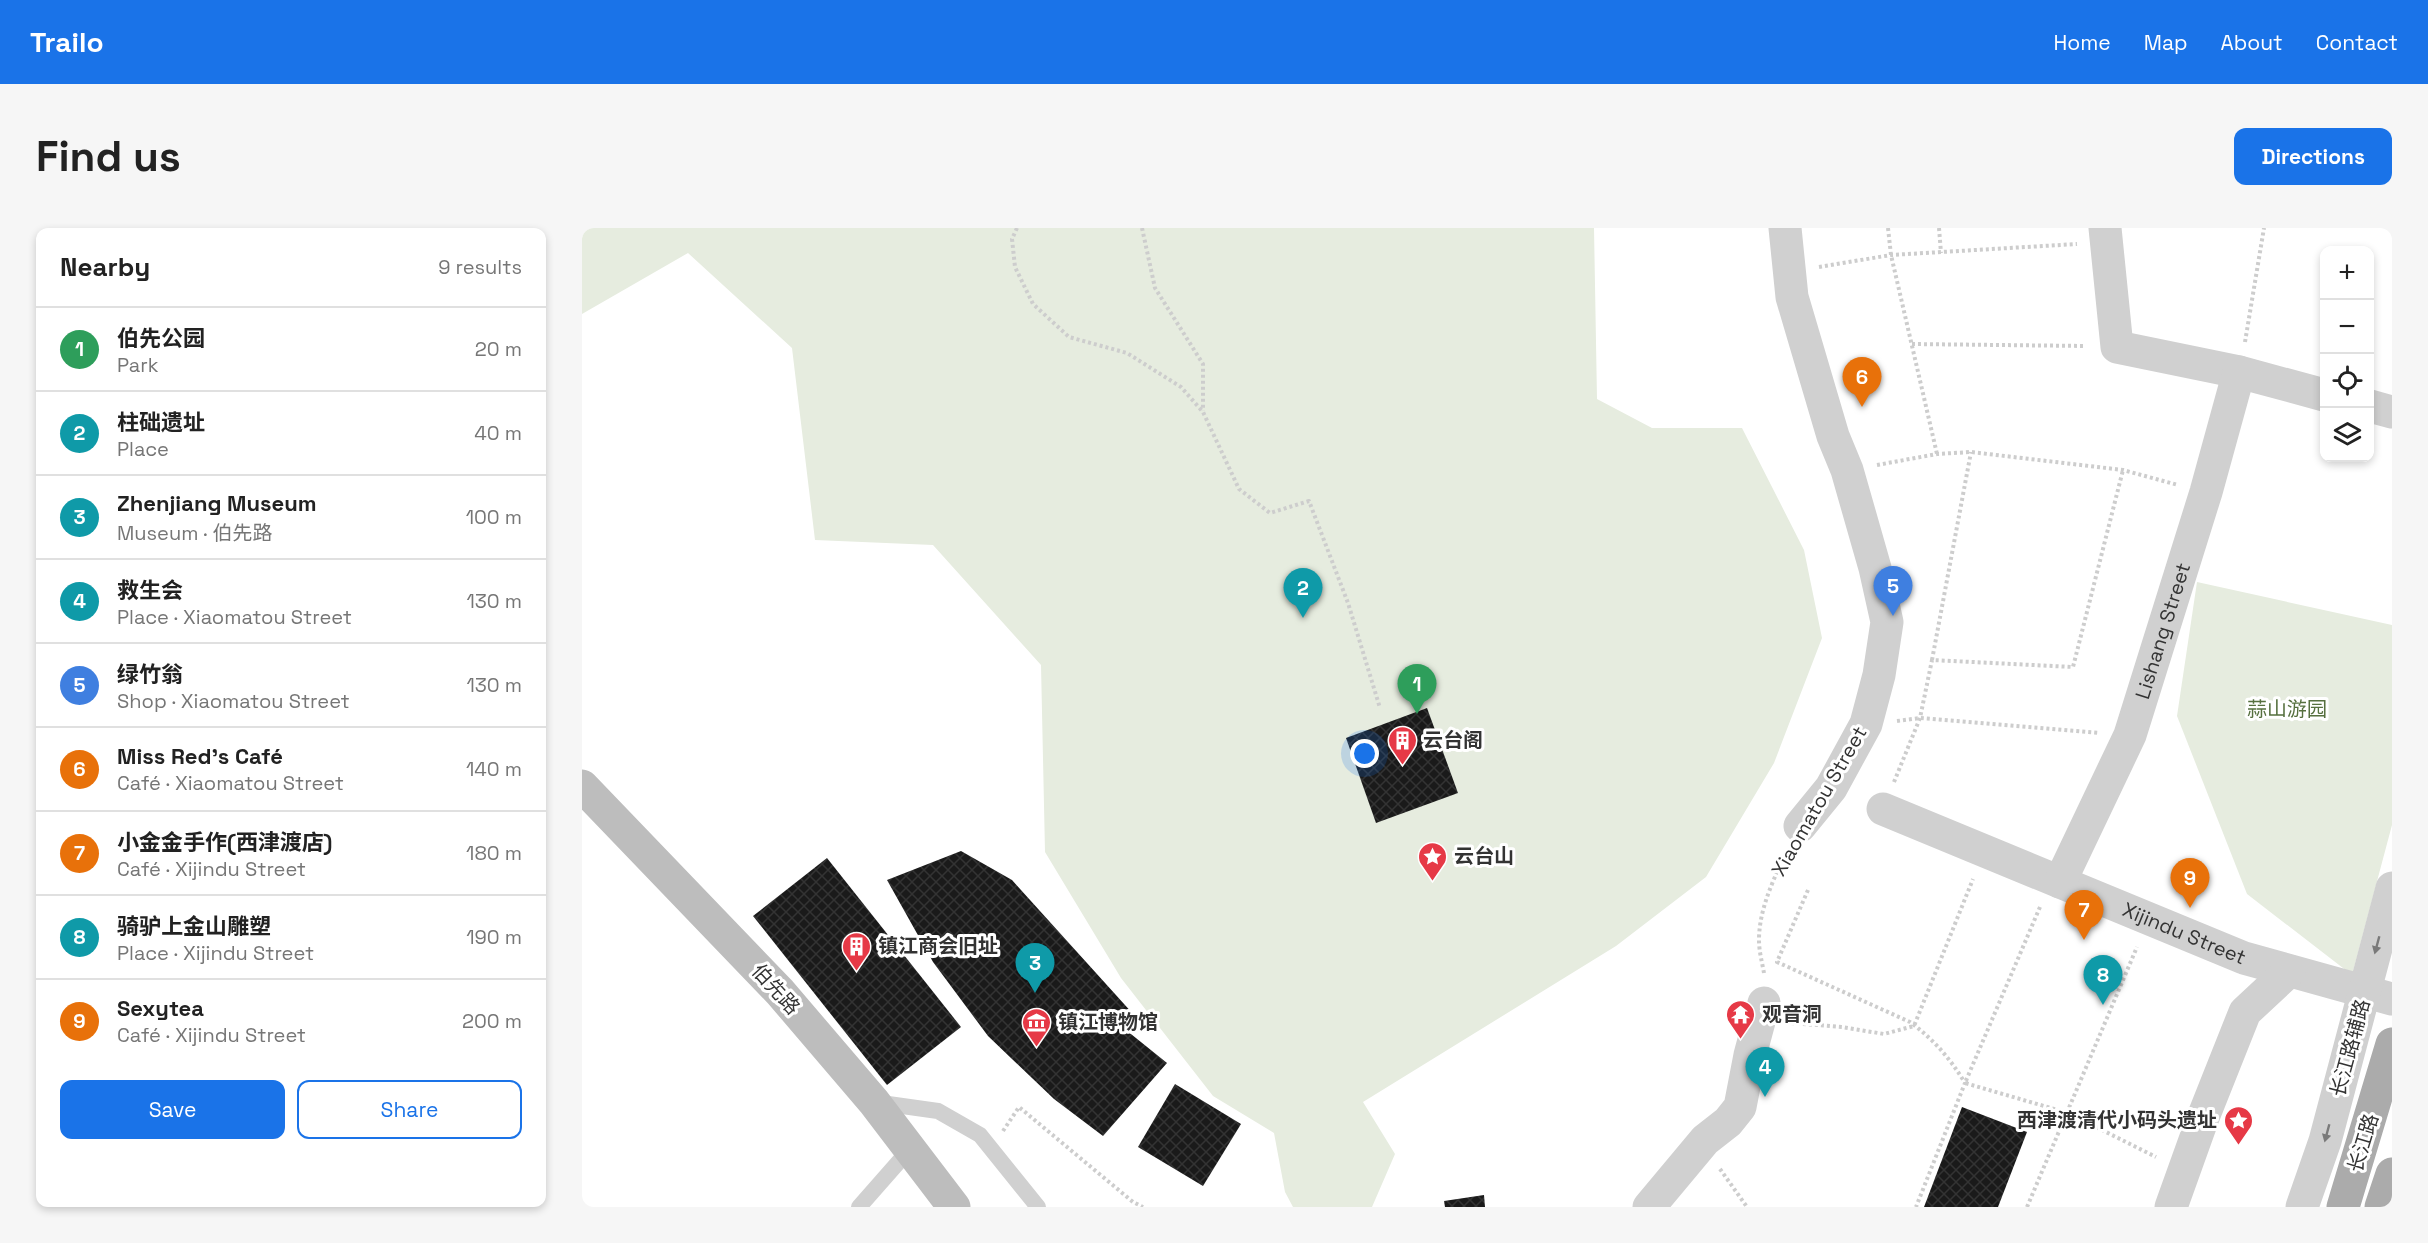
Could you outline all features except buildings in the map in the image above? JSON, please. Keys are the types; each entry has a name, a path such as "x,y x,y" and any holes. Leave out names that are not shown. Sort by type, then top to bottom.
{"main road":[{"name":"长江路","path":"2343,1207 2392,1044"},
{"name":"长江路","path":"2381,1207 2392,1174"}],"street":[{"name":"Xiaomatou Street","path":"1785,228 1792,297 1833,436 1847,470 1875,568 1887,622 1879,675 1866,724 1831,788 1800,826"},
{"path":"2106,235 2117,346 2240,372 2320,393"},
{"name":"Lishang Street","path":"2061,882 2130,735 2206,492 2240,372"},
{"path":"2374,407 2392,412"},
{"name":"伯先路","path":"582,786 780,992 874,1102 954,1207"},
{"name":"Xijindu Street","path":"1883,809 2244,958 2378,995"},
{"name":"长江路辅路","path":"2302,1207 2378,995 2392,888"},
{"path":"2171,1207 2245,1012 2289,971"},
{"path":"1649,1207 1705,1140 1728,1122 1740,1107 1761,1014"}],"lane":[{"path":"874,1102 938,1111 980,1135 1038,1207"},
{"path":"859,1207 910,1149"}],"path":[{"path":"1017,228 1011,239 1014,267 1033,304 1069,337 1127,353 1181,387 1203,412 1239,489 1270,513 1309,501 1348,603 1380,708"},
{"path":"1142,228 1155,288 1203,364 1203,412"},
{"path":"1888,228 1891,255 1937,454"},
{"path":"1939,228 1941,253"},
{"path":"2240,372 2264,228"},
{"path":"1790,272 1891,255 1941,253 2106,235"},
{"path":"1912,344 2117,346"},
{"path":"1847,470 1937,454 1971,452 2123,470 2206,492"},
{"path":"1883,809 1920,718 1971,452"},
{"path":"1932,660 2073,668 2123,470"},
{"path":"1920,718 2130,735"},
{"name":"Xiaomatou Street","path":"1761,1014 1764,974 1759,940 1762,921 1772,883 1800,826"},
{"path":"1914,1026 1984,851"},
{"path":"1916,1207 1965,1083 2048,889 2061,882"},
{"path":"1808,890 1777,962 1914,1026 1929,1036 1952,1060 1965,1083 2068,1113 2158,1158 2185,1168"},
{"path":"2027,1207 2149,919"},
{"path":"1761,1014 1884,1034 1914,1026"},
{"path":"1019,1107 1133,1202 1143,1207"},
{"path":"1722,1172 1748,1207"}],"green space":[{"path":"582,228 1594,228 1597,399 1652,428 1742,428 1804,550 1822,638 1774,763 1706,877 1616,946 1363,1102 1395,1154 1372,1207 1293,1207 1285,1192 1274,1133 1213,1096 1121,978 1045,852 1041,665 933,545 815,540 792,348 688,253 582,314"},
{"name":"蒜山游园","path":"2197,582 2392,625 2392,825 2352,975 2247,894 2177,716"}],"place":[{"name":"Miss Red's Café","path":"1862,407"},
{"name":"绿竹翁","path":"1893,616"},
{"name":"柱础遗址","path":"1303,618"},
{"name":"伯先公园","path":"1417,714"},
{"name":"云台阁","path":"1402,766"},
{"name":"云台山","path":"1433,882"},
{"name":"Sexytea","path":"2190,908"},
{"name":"小金金手作(西津渡店)","path":"2084,940"},
{"name":"镇江商会旧址","path":"857,972"},
{"name":"Zhenjiang Museum","path":"1035,993"},
{"name":"骑驴上金山雕塑","path":"2103,1005"},
{"name":"观音洞","path":"1741,1040"},
{"name":"镇江博物馆","path":"1037,1048"},
{"name":"救生会","path":"1765,1097"},
{"name":"西津渡清代小码头遗址","path":"2238,1146"}]}
